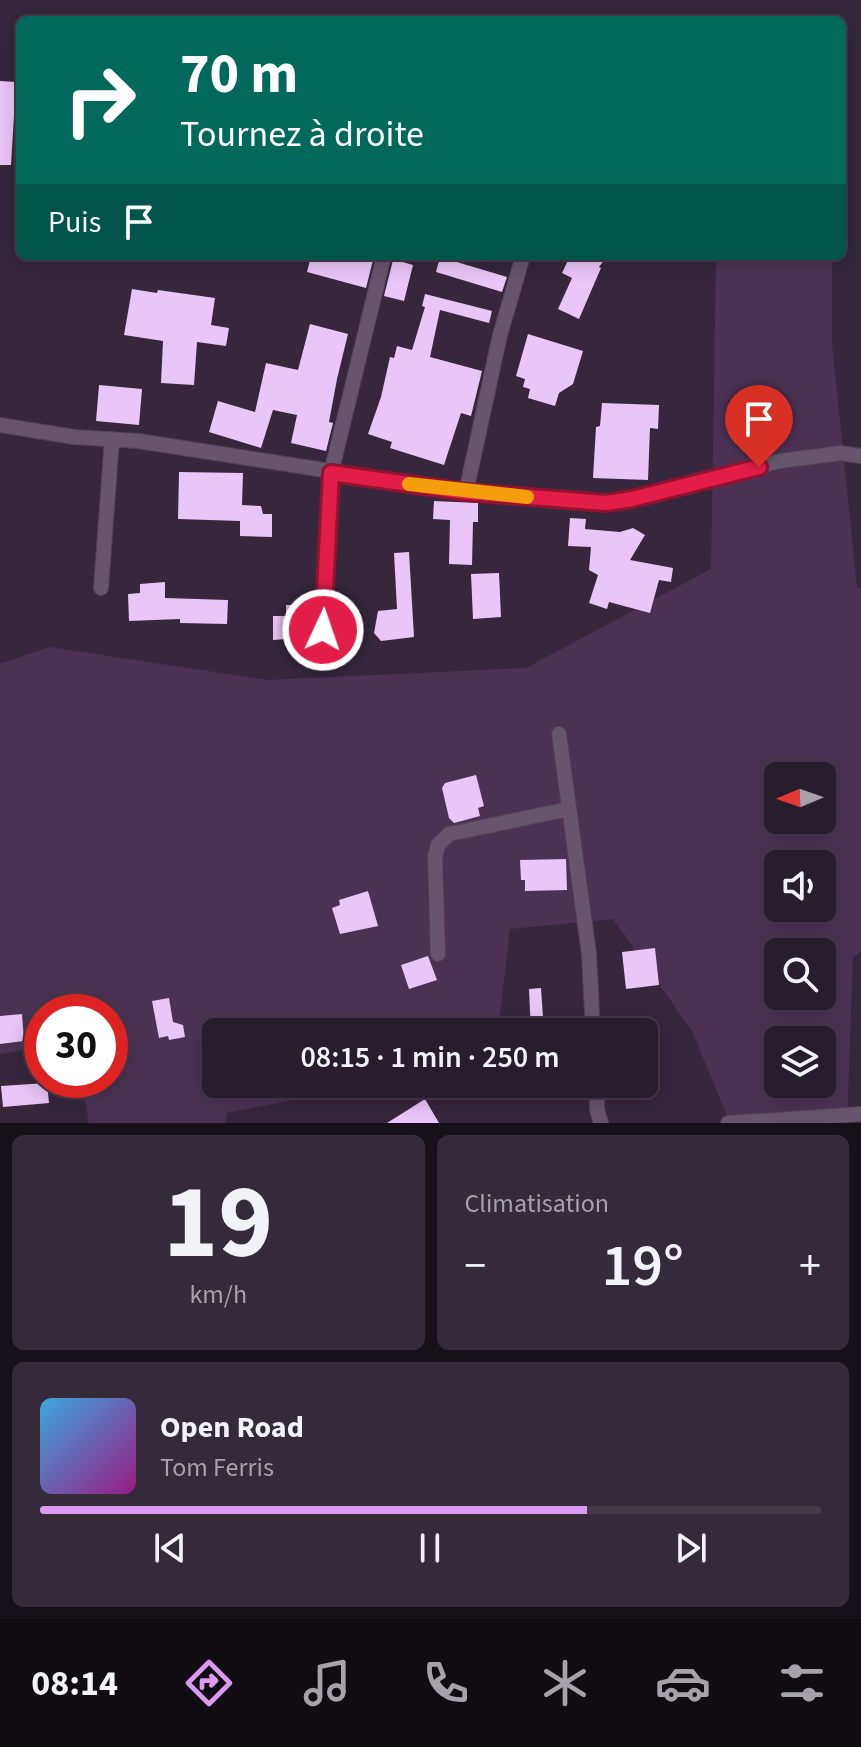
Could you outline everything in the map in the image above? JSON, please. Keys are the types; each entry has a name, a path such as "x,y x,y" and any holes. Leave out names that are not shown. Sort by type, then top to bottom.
{"street":[{"path":"323,630 331,473 383,260"},
{"path":"466,492 500,335 522,260"},
{"path":"0,425 74,437 138,441 466,492 606,503 646,496 780,461 841,453 861,456"},
{"path":"101,588 112,439"},
{"path":"559,734 589,954 592,1018"},
{"path":"438,954 435,857 438,845 449,834 569,809"},
{"path":"597,1098 601,1123"},
{"path":"728,1123 861,1114"}],"shaded area":[{"path":"716,260 832,260 832,344 857,587 861,588 861,951 853,958 847,1123 730,1123 692,1031 613,919 510,929 500,1018 202,1018 202,1098 303,1098 227,1113 225,1123 89,1123 84,1098 128,1098 128,994 24,994 24,1050 0,1054 0,664 49,647 267,680 526,668 711,569"}],"building":[{"path":"0,81 16,82 11,165 0,165"},
{"path":"310,260 373,260 366,288 307,272"},
{"path":"393,260 413,265 404,301 384,296"},
{"path":"439,260 450,260 507,277 502,292 436,272"},
{"path":"568,260 604,260 579,319 558,309 572,278 562,273"},
{"path":"132,289 215,298 211,325 229,328 226,346 197,342 194,385 161,383 163,341 124,335"},
{"path":"425,294 492,311 489,323 440,310 430,357 482,371 471,416 461,413 444,465 390,448 392,442 368,434 390,357 394,358 397,346 412,350 425,307 422,306"},
{"path":"310,324 348,334 337,379 329,422 333,423 326,451 291,443 297,415 273,410 261,448 209,432 218,401 255,412 266,363 298,370"},
{"path":"528,334 583,351 573,384 559,393 555,406 528,398 530,389 523,387 525,379 516,376"},
{"path":"99,385 142,389 139,425 96,421"},
{"path":"602,403 659,405 658,429 650,428 648,480 593,478 596,427 600,426"},
{"path":"179,472 243,473 242,505 261,506 263,514 272,514 272,537 240,536 240,521 178,519"},
{"path":"434,501 478,503 478,522 473,522 472,565 449,564 450,520 433,519"},
{"path":"570,518 586,519 585,529 620,532 633,528 645,535 630,560 673,568 671,582 659,580 650,613 609,602 607,609 589,603 598,575 589,570 591,547 568,546"},
{"path":"409,552 414,637 381,641 374,633 378,611 397,609 394,553"},
{"path":"499,573 501,617 473,619 471,574"},
{"path":"165,582 165,598 228,600 227,624 180,623 180,619 129,621 128,594 140,593 140,584"},
{"path":"286,605 308,605 308,615 313,615 314,637 273,640 273,616 286,616"},
{"path":"476,775 484,806 478,808 480,816 454,823 449,818 442,788 445,783"},
{"path":"566,859 567,890 525,891 520,860"},
{"path":"368,891 378,926 340,934 332,908 340,905 339,900"},
{"path":"655,948 659,985 626,989 622,952"},
{"path":"428,956 437,980 409,989 401,965"},
{"path":"541,988 543,1018 530,1018 529,989"},
{"path":"169,998 173,1022 183,1025 185,1037 159,1038 152,1001"},
{"path":"22,1014 24,1041 0,1044 0,1016"},
{"path":"24,1084 24,1098 48,1098 49,1103 3,1107 1,1086"},
{"path":"425,1099 439,1123 387,1123"}],"slow traffic":[{"path":"409,484 527,497"}],"route":[{"path":"323,630 331,473 466,492 606,503 759,467"}]}
